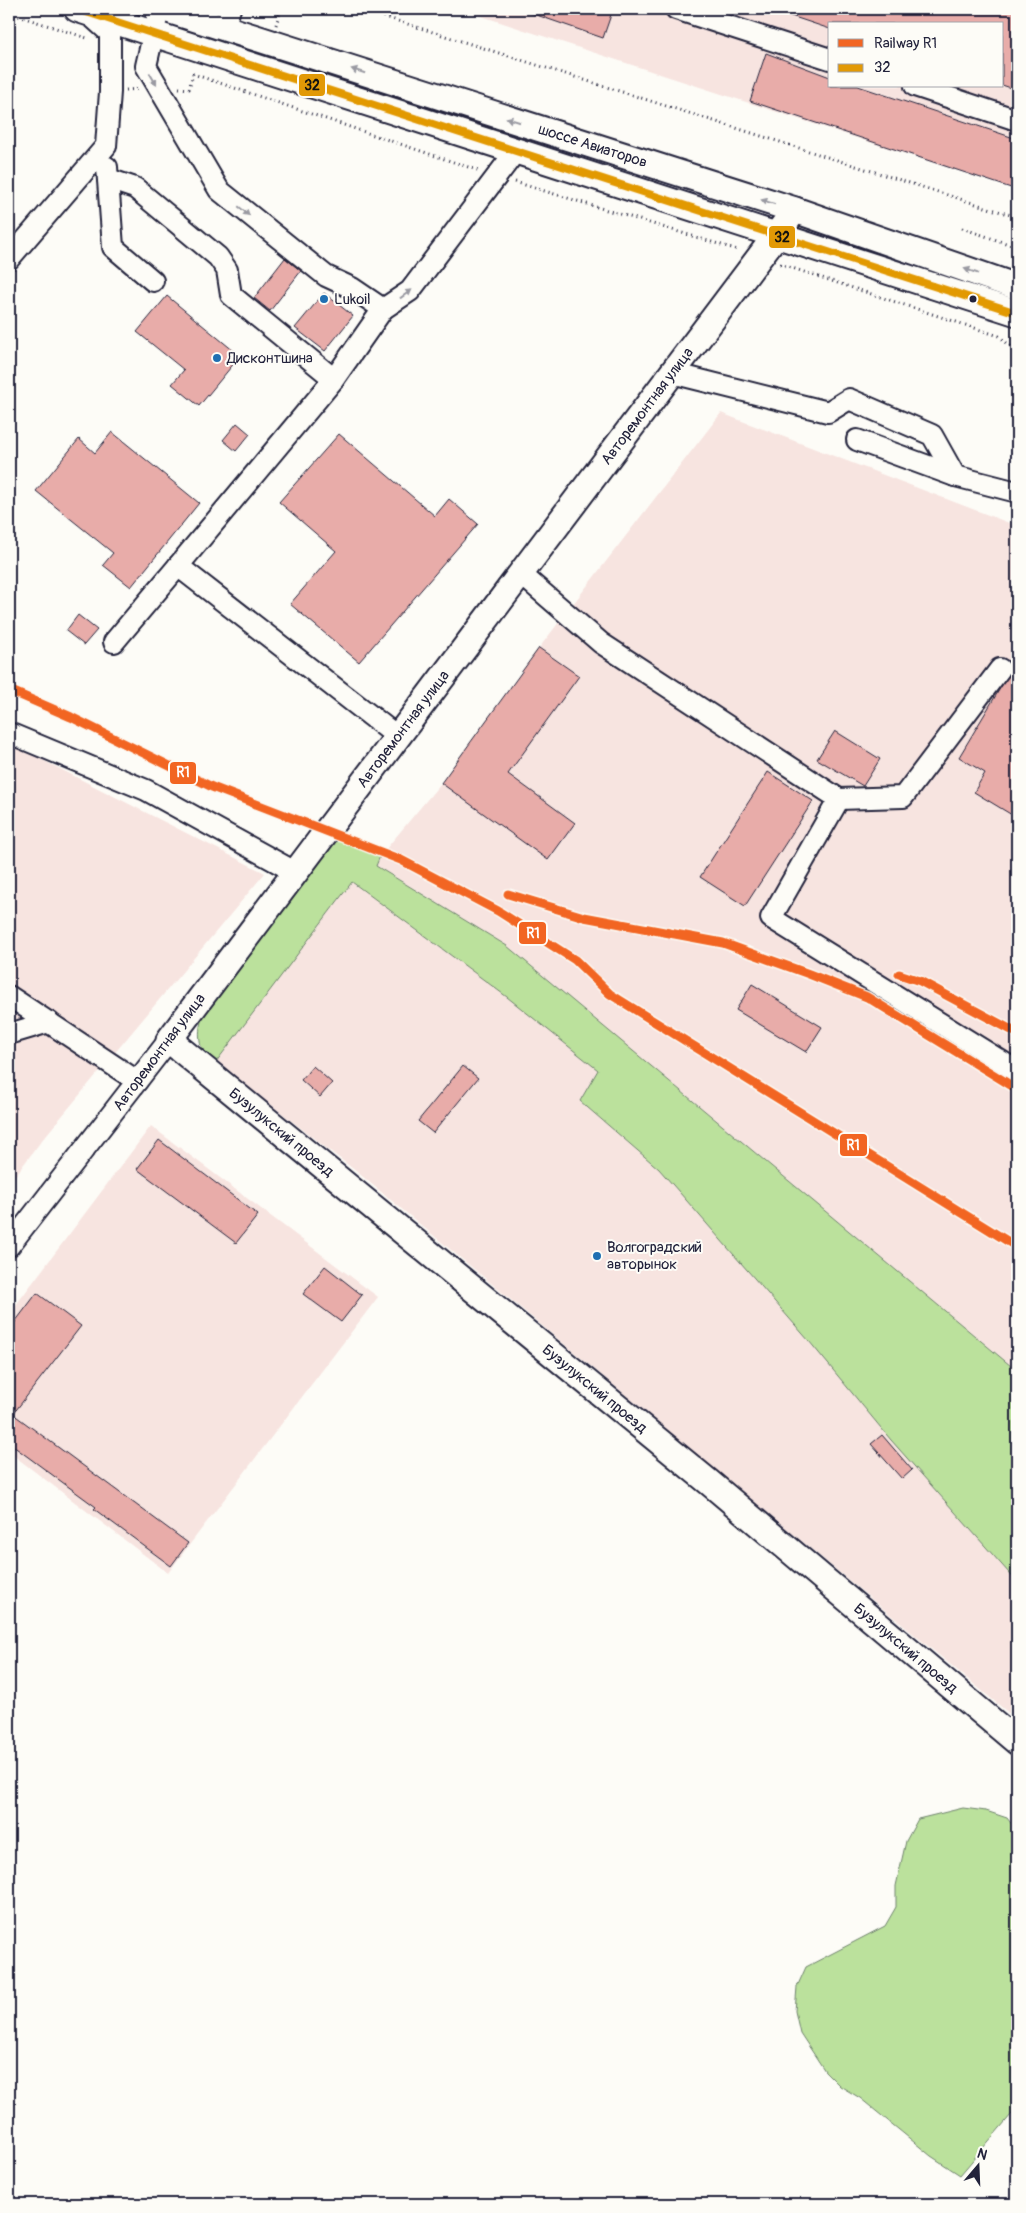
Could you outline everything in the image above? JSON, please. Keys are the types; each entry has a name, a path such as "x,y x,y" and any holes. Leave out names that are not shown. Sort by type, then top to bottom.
{"main road":[{"name":"шоссе Авиаторов","path":"165,9 226,18 1017,287"},
{"name":"шоссе Авиаторов","path":"82,10 1017,313"},
{"name":"Авторемонтная улица","path":"168,1040 795,210"},
{"name":"Бузулукский проезд","path":"168,1040 710,1483 1017,1742"}],"street":[{"path":"159,9 146,66 219,190 326,276 352,288 383,309"},
{"path":"676,9 828,58"},
{"path":"82,10 110,33 110,92 106,146 113,247 153,281"},
{"path":"921,88 1017,120"},
{"path":"9,258 106,146"},
{"path":"114,642 334,379 383,309 410,291 516,151"},
{"path":"108,179 135,188 218,257 227,270 231,294 334,379"},
{"path":"672,373 828,412 849,399 932,435 954,476"},
{"path":"857,440 954,476 1017,492"},
{"path":"178,566 398,737"},
{"path":"521,574 601,643 839,799 903,797 1000,669"},
{"path":"9,733 146,790 295,872"},
{"path":"839,799 771,918 1017,1070"},
{"path":"9,996 137,1081"},
{"path":"9,1034 49,1022"},
{"name":"Авторемонтная улица","path":"9,1246 168,1040"}],"path":[{"path":"360,9 1017,217"},
{"path":"962,228 1017,247"}],"shaded area":[{"path":"460,9 1017,9 1017,190"},
{"path":"721,413 1017,526 1017,1371 507,946 376,866 380,856 441,783 539,648"},
{"path":"9,743 265,873 42,1140 9,1184"},
{"name":"Волгоградский авторынок","path":"352,882 507,997 599,1070 580,1101 659,1169 809,1341 891,1440 1017,1582 1017,1720 357,1172 216,1062"},
{"path":"151,1126 378,1297 168,1573 9,1452 9,1314"}],"green space":[{"path":"337,839 380,856 376,866 507,946 1017,1371 1017,1582 891,1440 809,1341 659,1169 580,1101 598,1070 507,997 352,882 216,1062 206,1055 202,1050 199,1037 202,1018"},
{"path":"963,1808 986,1811 1007,1818 1017,1831 1017,2108 960,2175 931,2156 860,2098 840,2086 825,2071 800,2033 795,2011 797,1987 806,1967 885,1926 896,1907 896,1886 906,1841 918,1819"}],"building":[{"path":"525,9 613,9 603,38 525,11"},
{"path":"777,9 1017,9 1017,90 1004,86 1004,22 828,22 828,28 776,11"},
{"path":"766,53 828,76 828,88 864,88 1017,139 1017,190 750,101"},
{"path":"285,258 301,271 270,311 254,298"},
{"path":"324,293 353,316 325,351 295,328"},
{"path":"167,296 240,356 199,406 172,384 184,370 137,332"},
{"path":"237,423 250,434 236,451 223,440"},
{"path":"112,432 199,503 131,587 103,565 113,553 36,491 79,439 95,453"},
{"path":"339,434 435,516 449,499 478,524 359,662 290,604 336,551 279,502"},
{"path":"78,615 97,630 84,645 66,631"},
{"path":"539,648 579,676 508,774 575,823 548,860 441,783"},
{"path":"1017,660 1017,818 974,792 985,773 959,757"},
{"path":"835,731 880,759 863,786 817,759"},
{"path":"768,772 813,801 745,906 700,877"},
{"path":"752,984 822,1027 806,1052 736,1010"},
{"path":"313,1066 332,1083 320,1097 301,1080"},
{"path":"463,1066 478,1078 433,1133 418,1121"},
{"path":"159,1140 258,1215 236,1243 137,1169"},
{"path":"325,1266 362,1295 341,1322 303,1294"},
{"path":"37,1293 81,1326 13,1414 188,1543 171,1566 94,1509 96,1507 9,1443 9,1330"},
{"path":"882,1435 912,1470 902,1479 871,1444"}],"rail line":[{"name":"R1","path":"9,690 71,717 212,787 401,860 498,911 575,960 610,994 1017,1247"},
{"name":"R1","path":"508,894 584,917 723,943 809,974 867,997 1017,1089"},
{"name":"R1","path":"899,974 920,981 1017,1033"}],"transit line":[{"name":"32","path":"77,9 1017,313"}],"place":[{"name":"Lukoil","path":"324,299"},
{"name":"Дисконтшина","path":"217,358"},
{"name":"Волгоградский авторынок","path":"597,1256"}]}
